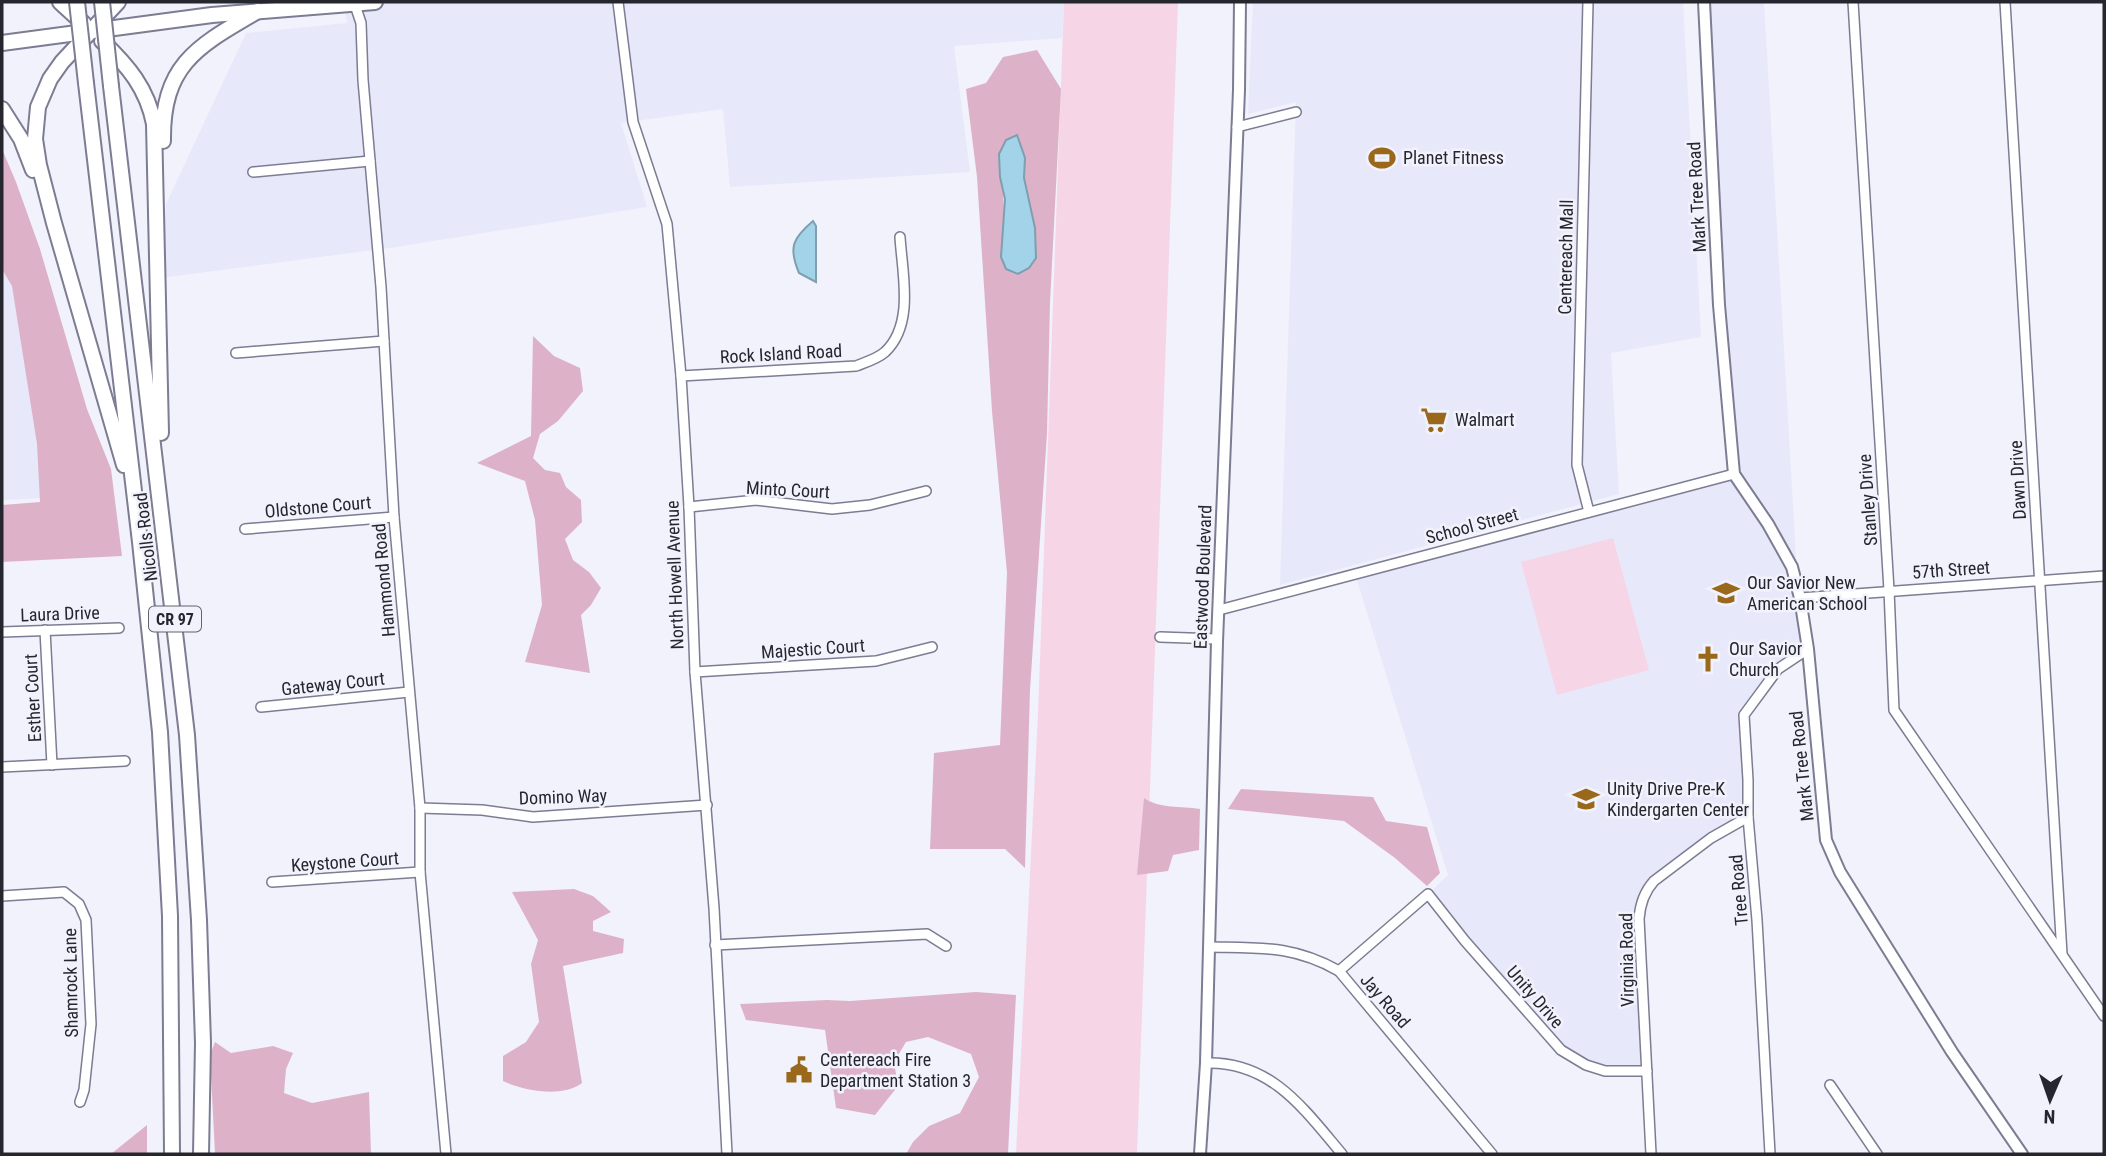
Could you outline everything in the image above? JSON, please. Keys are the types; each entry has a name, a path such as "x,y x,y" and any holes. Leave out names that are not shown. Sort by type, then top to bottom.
{"main road":[{"path":"60,2 129,67 144,92 154,124 161,501"},
{"name":"Nicolls Road","path":"77,2 159,719 172,991 172,1154"},
{"name":"Nicolls Road","path":"102,2 186,722 196,846 202,1006 201,1154"},
{"path":"118,2 50,79 41,97 36,118 36,151 54,223 118,443 140,542"},
{"path":"2,43 320,3 375,2"},
{"path":"155,194 163,146 165,104 177,75 197,50 258,11"},
{"path":"2,109 21,139 54,223"}],"street":[{"name":"North Howell Avenue","path":"618,2 633,122 667,224 681,376 695,672 714,908 727,1154"},
{"name":"Eastwood Boulevard","path":"1200,1154 1206,1063 1217,639 1240,2"},
{"name":"Centereach Mall","path":"1588,2 1577,464 1589,512"},
{"name":"Mark Tree Road","path":"1704,2 1719,305 1734,474 1768,524 1792,567 1800,598 1808,649 1826,840 1840,872 1952,1052 2022,1154"},
{"name":"Stanley Drive","path":"1853,2 1894,710 2104,1016"},
{"name":"Dawn Drive","path":"2005,2 2062,956"},
{"name":"Hammond Road","path":"354,3 360,23 384,341 394,517 420,808 420,873 446,1154"},
{"path":"1237,127 1296,112"},
{"path":"253,172 370,161"},
{"name":"Rock Island Road","path":"681,376 856,366 876,358 887,351 897,334 904,313 900,237"},
{"path":"236,353 384,341"},
{"name":"School Street","path":"1219,610 1734,474"},
{"name":"Minto Court","path":"689,507 756,500 832,509 870,505 926,491"},
{"name":"Oldstone Court","path":"244,529 394,517"},
{"name":"57th Street","path":"1800,598 2104,576"},
{"name":"Laura Drive","path":"2,632 119,628"},
{"name":"Esther Court","path":"45,630 52,765"},
{"path":"1160,637 1217,639"},
{"name":"Majestic Court","path":"695,672 876,661 932,648"},
{"name":"Tree Road","path":"1770,1154 1744,715 1779,669 1808,649"},
{"name":"Gateway Court","path":"261,706 409,692"},
{"path":"2,767 125,761"},
{"name":"Domino Way","path":"420,808 481,810 533,817 706,805"},
{"name":"Virginia Road","path":"1651,1154 1640,907 1654,881 1711,838 1748,817"},
{"name":"Keystone Court","path":"272,882 420,873"},
{"name":"Shamrock Lane","path":"2,896 64,892 79,904 86,920 91,1024 80,1102"},
{"name":"Unity Drive","path":"1339,971 1428,894 1465,941 1560,1050 1586,1065 1605,1071 1647,1071"},
{"path":"715,945 927,934 946,946"},
{"name":"Jay Road","path":"1209,947 1284,950 1311,957 1339,971 1492,1154"},
{"path":"1206,1063 1224,1062 1248,1068 1285,1090 1342,1154"},
{"path":"1830,1085 1877,1154"}],"shaded area":[{"path":"344,2 1064,2 1062,38 954,46 970,172 730,187 723,109 621,123 647,207 396,247 161,278 166,204 246,33 347,23"},
{"path":"1064,2 1178,2 1137,1154 1016,1154 1038,714"},
{"path":"1253,2 1683,2 1701,337 1611,353 1619,494 1280,585 1296,102 1248,114"},
{"name":"Unity Drive Pre-K Kindergarten Center","path":"1704,2 1764,2 1796,557 1788,558 1808,649 1778,669 1744,715 1748,817 1654,881 1640,907 1647,1071 1605,1071 1561,1050 1428,894 1448,875 1355,574 1734,474"},
{"path":"1037,50 1061,89 1050,303 1047,433 1030,690 1025,868 1005,849 930,849 934,753 1000,745 1007,573 992,411 977,177 966,89 986,83 1003,57","holes":["1025,158 1024,181 1036,237 1034,258 1029,268 1001,257 1003,189"]},
{"path":"2,149 40,249 87,409 111,469 122,556 2,562 2,505 40,502 37,444 12,286 2,269"},
{"path":"2,231 20,260 46,498 2,500"},
{"path":"533,336 554,356 580,368 583,391 558,421 540,434 533,458 545,470 560,473 566,487 581,500 582,522 565,539 573,560 589,572 601,588 581,615 590,673 525,662 542,605 535,520 525,481 477,463 531,436"},
{"path":"1613,538 1649,670 1557,695 1521,562"},
{"path":"1241,789 1373,797 1386,821 1427,827 1440,873 1427,886 1395,858 1344,821 1228,809"},
{"path":"1144,798 1164,806 1200,809 1199,850 1173,855 1168,871 1137,875"},
{"path":"574,889 593,896 611,912 593,921 593,931 624,939 623,953 563,966 582,1083 574,1088 554,1092 521,1088 503,1081 503,1056 526,1042 539,1022 531,964 538,940 512,892"},
{"path":"976,992 1016,995 1008,1154 906,1154 913,1142 929,1126 960,1113 979,1077 971,1054 928,1037 906,1042 894,1062 898,1086 875,1115 836,1108 825,1030 746,1020 740,1004 850,1001"},
{"path":"215,1042 231,1053 273,1046 293,1053 286,1069 284,1093 312,1103 369,1092 371,1154 215,1154 210,1055"},
{"path":"147,1125 147,1154 111,1154"}],"water":[{"path":"1017,135 1025,158 1024,178 1035,228 1036,258 1029,268 1018,274 1006,269 1001,257 1005,199 999,154 1006,140"},
{"path":"813,221 816,226 816,282 799,273 793,250 797,238"}],"place":[{"name":"Planet Fitness","path":"1382,158"},
{"name":"Walmart","path":"1434,420"},
{"name":"Our Savior New American School","path":"1726,593"},
{"name":"Our Savior Church","path":"1708,659"},
{"name":"Unity Drive Pre-K Kindergarten Center","path":"1586,799"},
{"name":"Centereach Fire Department Station 3","path":"799,1070"}]}
